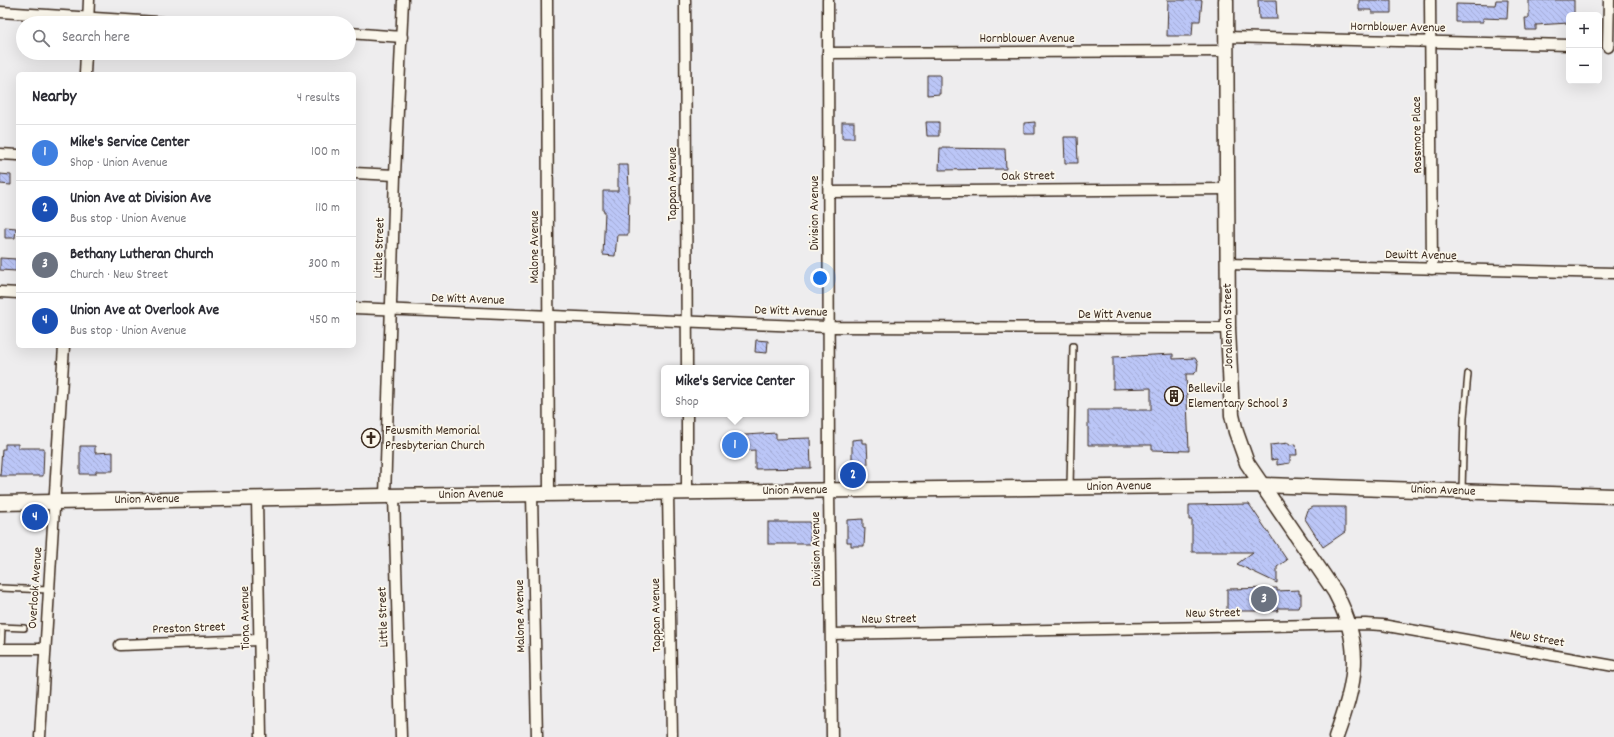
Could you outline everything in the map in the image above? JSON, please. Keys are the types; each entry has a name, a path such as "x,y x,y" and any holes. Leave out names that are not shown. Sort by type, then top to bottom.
{"street":[{"path":"88,16 90,0"},
{"name":"Little Street","path":"401,737 389,496 395,175 403,0"},
{"name":"Malone Avenue","path":"547,0 549,494"},
{"name":"Tappan Avenue","path":"685,0 687,365"},
{"name":"Division Avenue","path":"828,0 828,327 832,737"},
{"name":"Joralemon Street","path":"1226,0 1228,328 1230,398 1233,421 1247,463 1335,592 1343,607 1349,624 1354,650 1353,680 1346,708 1336,737"},
{"name":"Rossmore Place","path":"1430,0 1432,269"},
{"path":"1607,46 1609,0"},
{"path":"0,12 44,16"},
{"path":"356,33 402,36"},
{"name":"Hornblower Avenue","path":"828,53 1226,44 1430,42 1566,46"},
{"path":"84,72 85,60"},
{"path":"0,154 16,155"},
{"path":"356,173 395,175"},
{"name":"Oak Street","path":"829,192 1227,189"},
{"name":"Dewitt Avenue","path":"1228,264 1614,273"},
{"path":"0,292 16,293"},
{"name":"De Witt Avenue","path":"356,308 828,327 1228,328"},
{"name":"Overlook Avenue","path":"40,737 64,348"},
{"path":"687,417 687,492"},
{"name":"Union Avenue","path":"0,502 1261,485 1614,496"},
{"name":"Tappan Avenue","path":"668,493 672,737"},
{"name":"Malone Avenue","path":"532,494 537,737"},
{"name":"Tiona Avenue","path":"256,498 261,737"},
{"name":"New Street","path":"832,634 1349,624 1382,625 1614,666"},
{"name":"Preston Street","path":"120,645 259,640"},
{"path":"0,649 45,649"}],"lane":[{"path":"1070,488 1073,346"},
{"path":"1462,491 1464,417 1468,374"},
{"path":"0,588 49,590"},
{"path":"0,649 1,628 24,628"}],"building":[{"path":"1168,0 1202,0 1200,21 1193,21 1192,36 1167,36"},
{"path":"1258,0 1276,0 1277,19 1259,19"},
{"path":"1359,0 1391,0 1391,13 1372,13 1372,10 1359,10"},
{"path":"1496,0 1508,0 1507,19 1483,18 1483,22 1456,22 1456,4 1495,5"},
{"path":"1529,0 1574,0 1574,12 1566,12 1566,23 1536,25 1536,30 1526,30 1525,18 1529,18"},
{"path":"927,75 940,75 940,94 927,95"},
{"path":"842,122 854,122 854,138 842,138"},
{"path":"926,122 939,122 939,136 927,136"},
{"path":"1035,122 1035,134 1024,134 1024,123"},
{"path":"1064,137 1077,137 1078,163 1065,163"},
{"path":"940,148 1005,149 1006,169 939,170"},
{"path":"618,165 628,165 628,235 617,235 615,256 603,255 605,211 603,211 603,191 618,191"},
{"path":"0,174 11,175 11,185 0,184"},
{"path":"5,227 16,228 15,238 5,238"},
{"path":"0,258 16,259 16,271 0,270"},
{"path":"756,340 768,341 767,353 755,352"},
{"name":"Belleville Elementary School 3","path":"1173,354 1173,359 1195,358 1198,363 1197,371 1194,374 1186,374 1189,451 1152,450 1152,445 1088,445 1088,410 1151,410 1151,388 1113,389 1113,357"},
{"path":"776,433 776,439 810,438 811,468 755,469 755,450 722,452 722,439 731,439 731,436"},
{"path":"862,439 862,443 867,443 868,464 852,464 852,440"},
{"path":"1289,443 1289,445 1296,444 1297,455 1290,455 1290,463 1277,465 1277,459 1271,460 1270,445"},
{"path":"5,444 18,444 18,448 44,448 43,476 0,476 2,449 5,449"},
{"path":"80,446 95,446 95,453 113,452 113,471 96,471 96,474 80,474"},
{"path":"1249,504 1287,560 1277,567 1277,583 1237,564 1253,552 1192,552 1192,520 1189,520 1189,505"},
{"path":"1313,507 1345,507 1345,532 1323,547 1305,519 1308,510"},
{"path":"863,519 863,528 865,528 864,546 851,546 851,542 847,542 847,520"},
{"path":"768,522 810,522 810,544 768,544"},
{"path":"1277,588 1277,591 1299,590 1299,594 1301,594 1301,605 1299,605 1298,608 1277,608 1278,611 1227,611 1227,589"}],"place":[{"name":"Belleville Elementary School 3","path":"1174,396"},
{"name":"Fewsmith Memorial Presbyterian Church","path":"371,438"},
{"name":"Mike's Service Center","path":"735,445"},
{"name":"Union Ave at Division Ave","path":"853,475"},
{"name":"Union Ave at Overlook Ave","path":"35,517"},
{"name":"Bethany Lutheran Church","path":"1264,599"}]}
